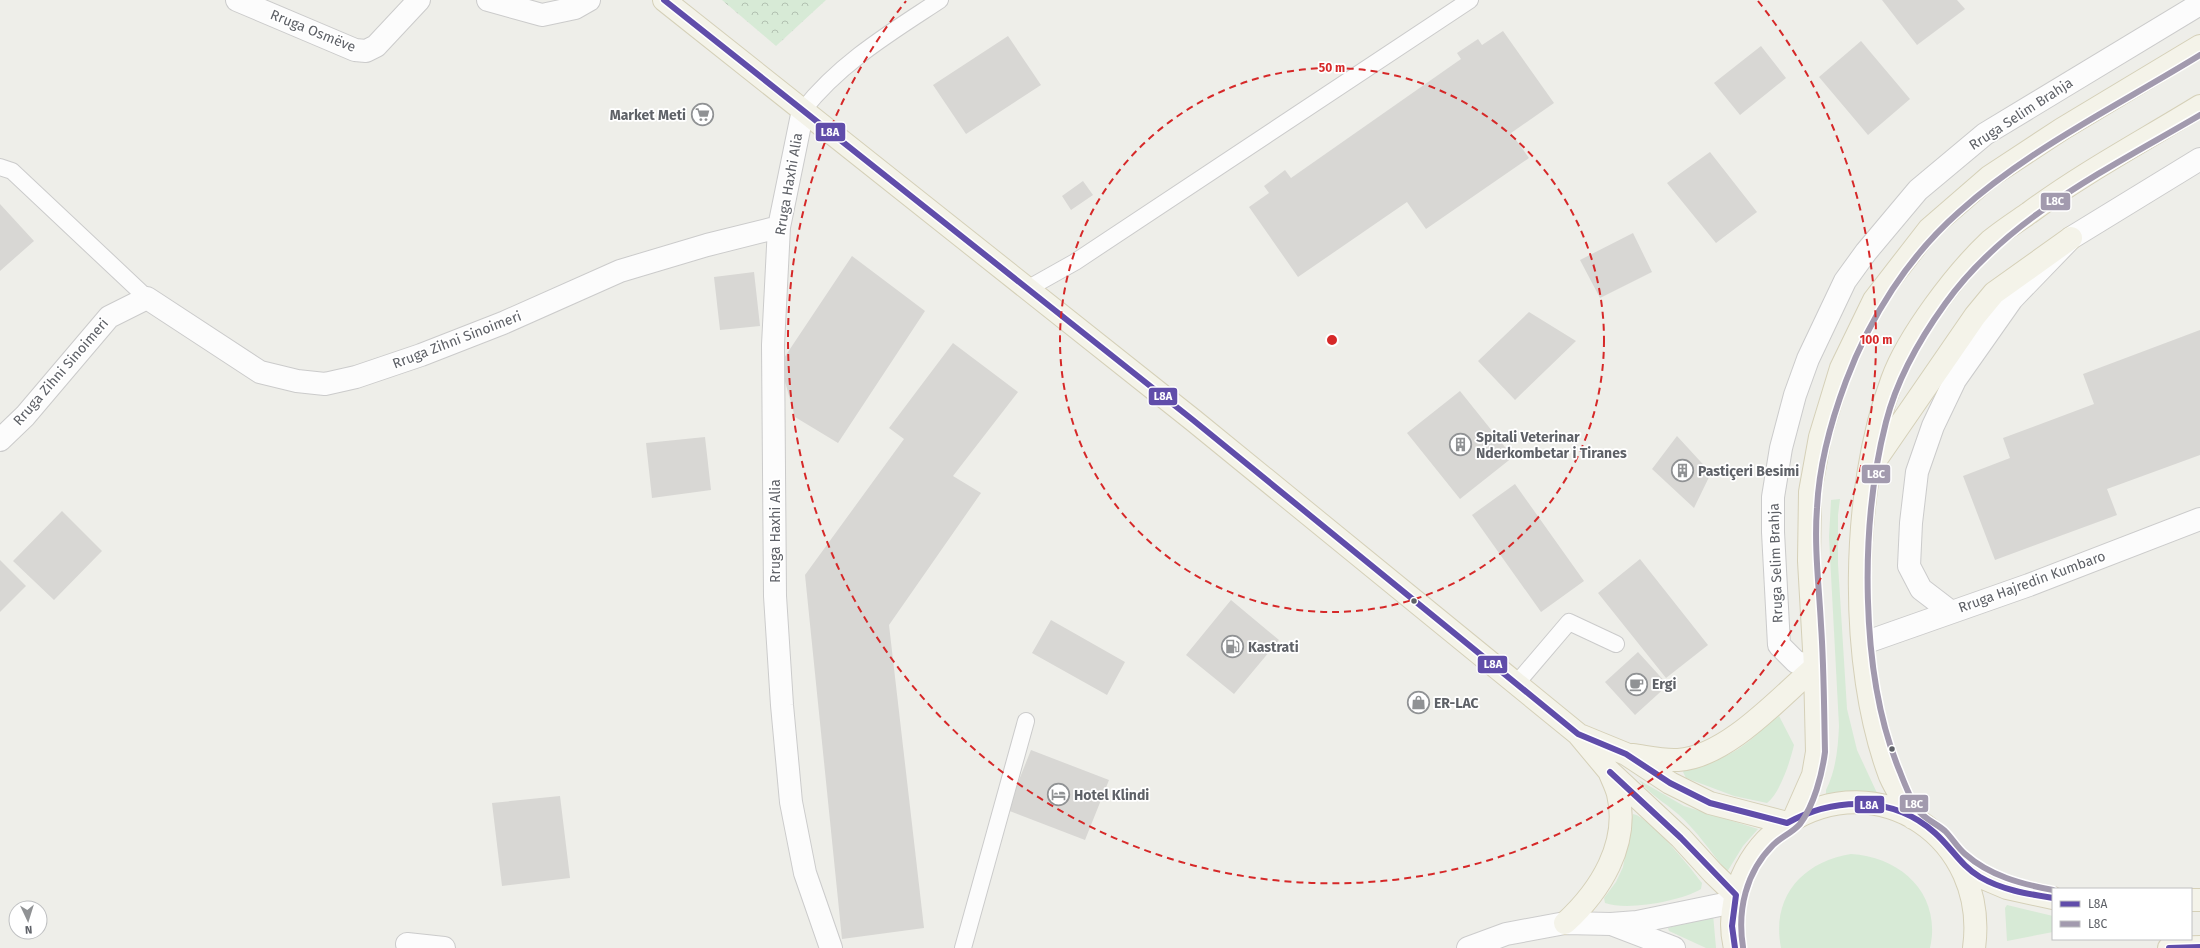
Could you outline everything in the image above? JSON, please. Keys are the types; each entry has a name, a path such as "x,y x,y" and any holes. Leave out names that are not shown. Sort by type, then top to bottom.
{"main road":[{"path":"664,0 1027,290 1193,420 1578,734 1608,770 1681,838 1735,898"},
{"path":"1791,821 1813,775 1817,752 1816,666 1809,561 1810,492 1820,437 1841,368 1874,300 1929,229 1989,177 2062,129 2200,46"},
{"path":"1913,818 1891,777 1883,753 1868,686 1860,604 1861,555 1868,471 1877,425 1893,377 1915,336 1957,276 1991,240 2058,192 2200,106"},
{"path":"1868,471 1975,316 1994,293 2071,238"},
{"path":"1626,754 1678,760 1694,757 1712,750 1737,736 1816,666"},
{"path":"1578,734 1626,754 1670,783 1710,803 1791,821"},
{"path":"1565,924 1582,908 1606,875 1614,856 1619,817 1618,794 1608,770"},
{"path":"1735,948 1732,926 1735,898 1745,870 1754,854 1766,840 1791,821 1813,810 1833,805 1854,803 1881,806 1913,818 1930,829 1956,858 1981,877 2007,888 2052,898"},
{"path":"1956,858 1966,876 1976,913 1974,948"},
{"path":"2169,948 2200,947"}],"street":[{"name":"Rruga Osmëve","path":"240,1 355,50 366,51 376,46 418,0"},
{"path":"488,0 542,16 575,8 589,0"},
{"name":"Rruga Selim Brahja","path":"1816,666 1796,662 1779,645 1773,532 1774,497 1781,448 1795,395 1808,358 1845,281 1866,252 1918,190 1985,134 2200,4"},
{"name":"Rruga Haxhi Alia","path":"802,110 779,227 773,353 775,596 782,705 791,802 805,873 832,948"},
{"path":"1951,612 1921,589 1909,566 1911,523 1917,472 1933,426 1954,380 2012,299 2071,238 2200,159"},
{"name":"Rruga Zihni Sinoimeri","path":"0,440 25,416 108,317 146,298 260,372 297,381 325,384 356,377 421,355 530,312 620,271 707,245 779,227"},
{"name":"Rruga Hajredin Kumbaro","path":"1864,643 2034,583 2200,520"},
{"path":"1468,948 1506,934 1565,924 1611,924 1652,919 1735,898"},
{"path":"1611,924 1674,948"},
{"path":"408,944 444,948"}],"lane":[{"path":"802,110 818,90 861,52 940,0"},
{"path":"1027,290 1075,262 1470,0"},
{"name":"Rruga Zihni Sinoimeri","path":"0,167 12,171 146,298"},
{"path":"1517,683 1569,622 1616,644"},
{"path":"963,948 1026,721"}],"green space":[{"path":"722,0 826,0 776,46"},
{"path":"1840,499 1838,515 1838,564 1847,709 1857,750 1877,793 1852,791 1826,795 1826,790 1836,759 1839,726 1829,537 1831,500"},
{"path":"1778,714 1794,745 1780,785 1767,803 1734,796 1686,778 1683,772 1686,768 1724,757 1735,751 1755,736 1773,715"},
{"path":"1639,780 1684,806 1758,829 1743,846 1727,872 1685,821 1652,794"},
{"path":"1633,814 1649,824 1670,844 1702,883 1701,889 1681,897 1654,904 1627,906 1605,903 1604,898 1616,882 1623,867"},
{"path":"1851,854 1887,862 1902,871 1914,882 1924,896 1930,911 1932,929 1930,948 1781,948 1779,930 1781,913 1786,898 1794,885 1805,874 1818,865 1834,858"},
{"path":"2007,905 2052,916 2052,932 2007,941 2005,908"},
{"path":"1713,914 1716,948 1706,948 1669,931 1668,928"}],"building":[{"path":"1882,0 1957,0 1965,9 1917,45"},
{"path":"1503,31 1554,103 1511,133 1529,158 1426,229 1407,202 1298,277 1249,207 1269,193 1264,186 1285,170 1291,178 1461,59 1457,53 1478,39 1482,45"},
{"path":"1008,36 1041,85 966,134 933,85"},
{"path":"1861,41 1910,99 1868,135 1819,77"},
{"path":"1761,46 1786,78 1740,115 1714,83"},
{"path":"1710,152 1757,212 1716,243 1667,183"},
{"path":"1083,181 1093,195 1071,210 1062,196"},
{"path":"0,204 34,241 0,271"},
{"path":"1633,233 1652,272 1600,298 1580,260"},
{"path":"852,256 925,311 838,443 795,417 780,364"},
{"path":"754,272 760,326 720,330 714,277"},
{"path":"1529,312 1576,341 1515,400 1478,361"},
{"path":"2200,330 2200,455 2107,489 2117,515 1995,560 1963,476 2010,458 2003,438 2094,404 2083,374"},
{"path":"953,343 1018,392 953,476 981,493 889,625 924,928 842,939 805,575 904,439 889,428"},
{"name":"Spitali Veterinar Nderkombetar i Tiranes","path":"1460,391 1513,457 1460,499 1407,433"},
{"name":"Pastiçeri Besimi","path":"1677,436 1711,473 1694,508 1652,469"},
{"path":"705,437 711,490 652,498 646,443"},
{"path":"1515,484 1584,581 1541,612 1472,515"},
{"path":"62,511 102,551 54,600 13,561"},
{"path":"1640,559 1708,645 1666,678 1598,593"},
{"path":"0,560 26,586 0,612"},
{"name":"Kastrati","path":"1231,600 1279,640 1234,694 1186,655"},
{"path":"1051,620 1125,662 1107,695 1032,653"},
{"name":"Ergi","path":"1638,652 1668,685 1635,715 1605,682"},
{"name":"Hotel Klindi","path":"1031,750 1109,780 1085,840 1007,810"},
{"path":"560,796 570,878 502,886 492,803"}],"transit line":[{"name":"L8A","path":"664,0 1193,420 1578,734 1626,754 1670,783 1710,803 1787,823 1805,814 1824,808 1843,805 1863,804 1882,806 1901,812 1919,821 1935,833 1973,873 1980,877 2006,888 2052,898"},
{"name":"L8C","path":"1743,947 1741,919 1750,879 1756,867 1773,845 1800,824 1817,790 1822,770 1825,752 1823,657 1816,552 1818,492 1823,459 1835,412 1846,381 1867,334 1892,289 1923,248 1959,212 1986,189 2045,147 2200,55"},
{"name":"L8C","path":"2052,890 2006,878 1975,862 1962,851 1945,831 1917,809 1906,787 1887,733 1877,690 1871,645 1868,598 1868,552 1871,506 1877,462 1886,422 1896,390 1910,360 1935,318 1970,273 1998,245 2029,220 2062,197 2096,175 2200,115"},
{"name":"L8A","path":"1610,772 1681,838 1736,895 1732,926 1735,948"},
{"name":"L8A","path":"2169,948 2200,947"}],"place":[{"name":"Market Meti","path":"702,115"},
{"name":"Spitali Veterinar Nderkombetar i Tiranes","path":"1460,445"},
{"name":"Pastiçeri Besimi","path":"1682,471"},
{"name":"Kastrati","path":"1232,647"},
{"name":"Ergi","path":"1636,684"},
{"name":"ER-LAC","path":"1418,703"},
{"name":"Hotel Klindi","path":"1058,795"}]}
